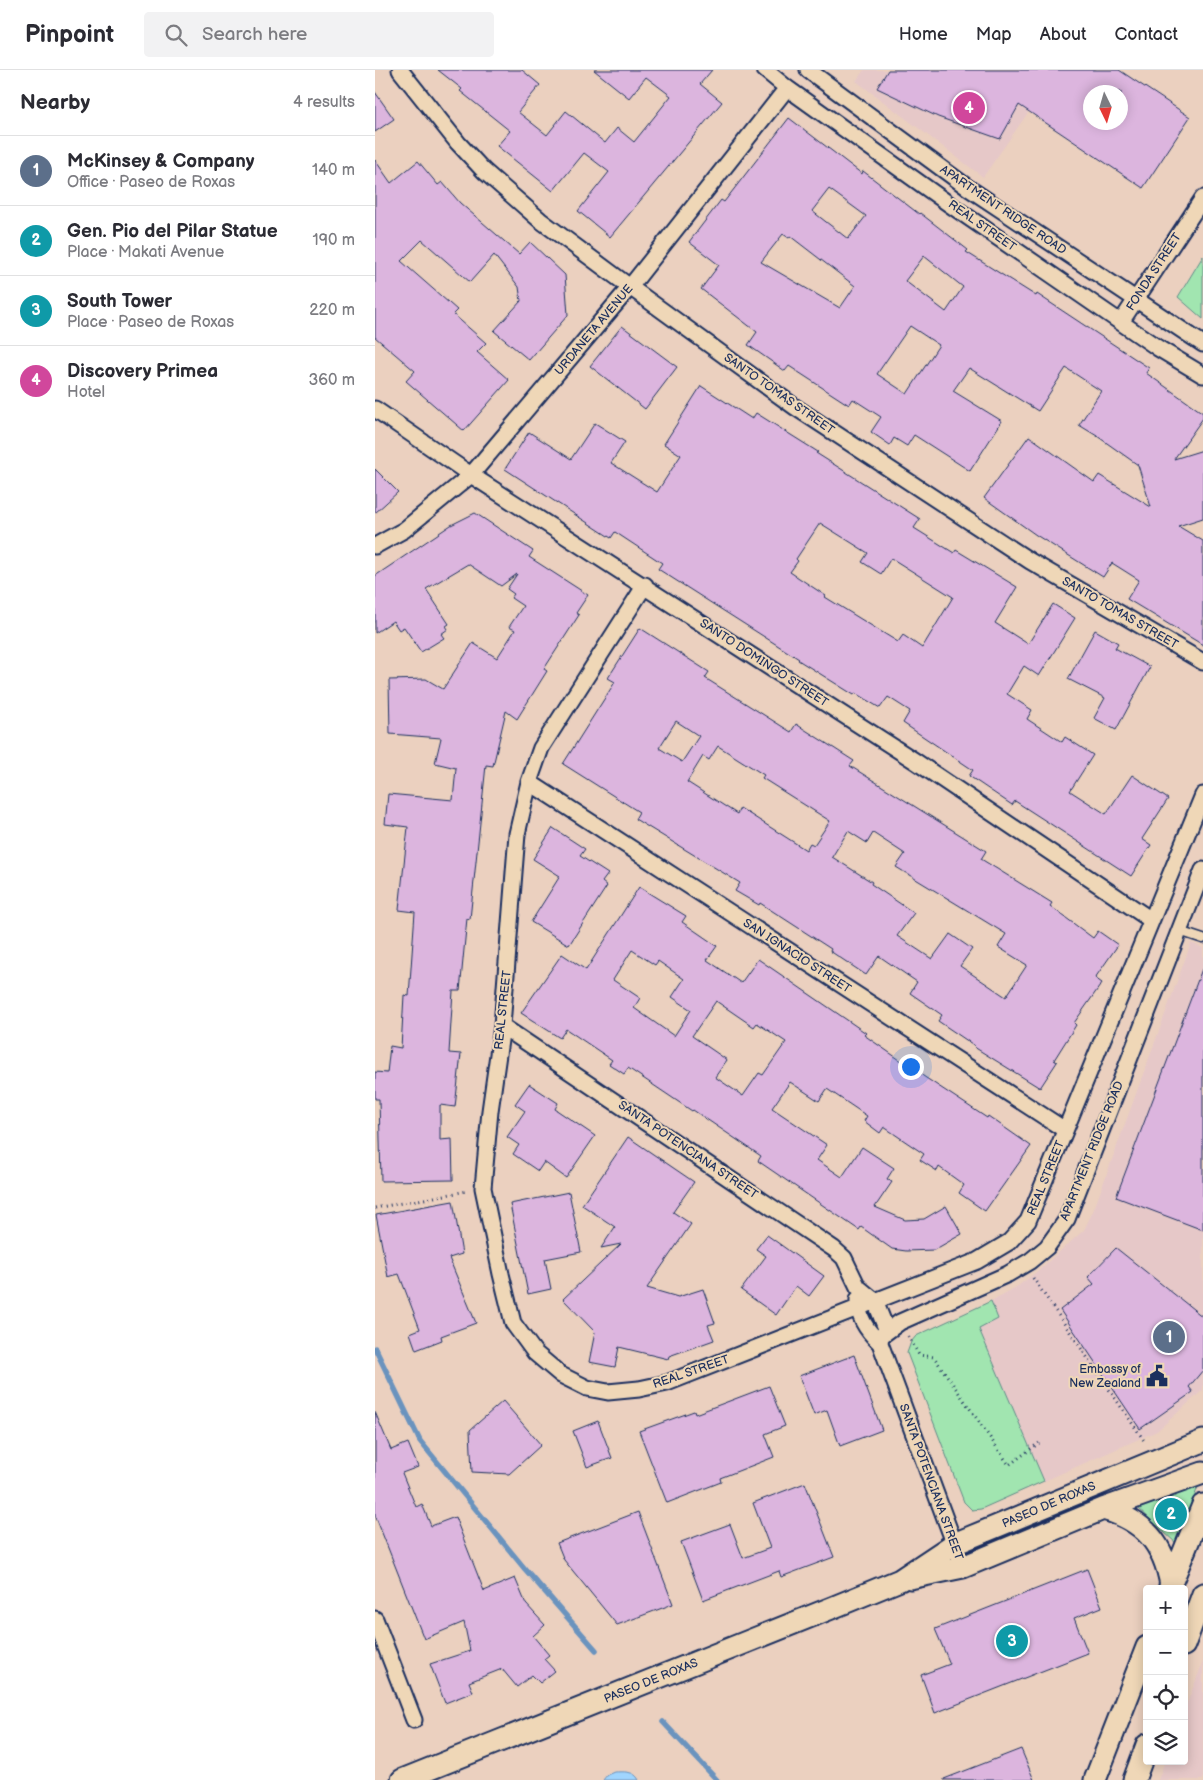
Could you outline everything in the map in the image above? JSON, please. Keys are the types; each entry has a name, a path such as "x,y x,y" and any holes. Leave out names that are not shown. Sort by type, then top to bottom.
{"main road":[{"name":"PASEO DE ROXAS","path":"402,1780 783,1629 900,1580 954,1544 1203,1441"},
{"name":"PASEO DE ROXAS","path":"900,1580 963,1568 1103,1510 1203,1473"},
{"path":"1171,1585 1203,1505"},
{"path":"1103,1510 1129,1519 1150,1536 1161,1551 1168,1568 1170,1585"},
{"path":"1188,1633 1203,1594"},
{"path":"1095,1780 1143,1657"},
{"path":"1134,1780 1143,1756"}],"street":[{"name":"SANTO TOMAS STREET","path":"400,70 458,143 485,171 540,220 630,287 795,406 1029,561 1203,662"},
{"name":"REAL STREET","path":"765,70 787,88 949,204 1158,348 1203,375"},
{"name":"APARTMENT RIDGE ROAD","path":"813,72 967,187 1203,344"},
{"name":"URDANETA AVENUE","path":"375,546 404,530 471,475 630,287 787,88"},
{"name":"FONDA STREET","path":"1121,322 1203,198"},
{"name":"SANTO DOMINGO STREET","path":"375,409 471,475 645,585 915,761 1151,920"},
{"name":"REAL STREET","path":"645,585 541,748 529,782 517,834 503,1026 489,1111 483,1188 513,1323 535,1353 561,1375 587,1388 609,1392 639,1389 667,1383 977,1261 1009,1242 1029,1221 1203,795"},
{"name":"SAN IGNACIO STREET","path":"529,782 1065,1130"},
{"name":"APARTMENT RIDGE ROAD","path":"883,1337 900,1322 1008,1274 1047,1247 1067,1219 1203,870"},
{"name":"SANTA POTENCIANA STREET","path":"503,1026 834,1249 844,1258 858,1288 875,1301 883,1337 963,1568"},
{"name":"SANTA POTENCIANA STREET","path":"858,1288 857,1308 868,1332 883,1337"},
{"path":"375,1619 414,1720"}],"lane":[{"path":"1179,931 1203,939"}],"path":[{"path":"375,1208 483,1188"},
{"path":"1023,1264 1145,1442"},
{"path":"909,1339 919,1355 934,1357 1009,1465 1039,1443"}],"shaded area":[{"path":"864,70 1058,70 983,177 856,81"},
{"path":"1191,943 1203,948 1203,1390 1157,1431 981,1509 972,1510 964,1502 907,1353 911,1342 916,1336 991,1301 1018,1286 1084,1230 1094,1209"},
{"path":"1203,1662 1203,1780 1158,1780 1164,1765 1188,1765 1188,1701"}],"green space":[{"path":"1203,256 1203,319 1178,297"},
{"path":"991,1301 998,1319 979,1329 1044,1481 981,1509 972,1510 964,1502 907,1353 911,1342 916,1336"},
{"path":"1199,1484 1177,1544 1138,1508"}],"water":[{"path":"614,1772 631,1773 639,1780 603,1780 607,1775"}],"building":[{"path":"438,70 522,70 540,85 518,112 547,135 566,111 605,143 617,128 634,142 671,96 646,77 629,98 594,70 712,70 700,84 722,102 610,237 578,211 609,172 584,153 553,191 497,146 510,131 460,91 462,89"},
{"path":"888,70 1119,70 1190,117 1143,188 1019,105 1000,139 938,117 877,88"},
{"path":"375,92 394,119 375,132"},
{"path":"789,118 862,174 863,171 920,213 968,250 966,252 1036,296 1037,294 1149,368 1146,373 1203,413 1203,418 1174,459 1203,450 1203,518 1178,526 1203,541 1203,645 1127,599 1139,580 1112,563 1103,577 1036,535 984,498 1029,436 1094,482 1099,475 1151,507 1138,465 1079,425 1101,391 1066,368 1038,411 969,368 953,391 1002,421 970,471 914,435 907,446 894,438 890,445 871,432 881,417 853,399 849,405 789,366 785,371 748,345 757,332 701,289 719,265 689,242 721,200 724,202","holes":["829,189 866,216 848,239 812,211","783,234 789,238 790,236 855,286 840,308 761,262","924,256 963,287 946,312 905,281","910,326 939,345 907,394 877,374"]},
{"path":"375,160 391,183 418,161 438,185 442,182 460,203 519,254 530,242 565,275 568,315 529,360 494,331 521,301 519,287 494,255 470,282 422,240 401,261 457,310 453,314 486,343 477,352 509,380 464,431 406,381 415,371 375,337"},
{"path":"622,326 677,367 645,409 590,366"},
{"path":"701,386 752,419 756,413 818,452 816,453 920,519 914,528 954,553 956,550 1017,587 995,623 1028,644 1053,604 1075,618 1039,676 1024,666 1007,694 1032,710 1027,719 1062,742 1065,737 1093,755 1070,791 1106,814 1132,775 1168,799 1142,839 1151,845 1131,876 1015,801 1012,805 969,776 973,770 903,723 910,711 888,697 880,708 855,693 854,695 658,569 662,563 615,532 611,538 505,469 529,432 571,459 595,423 625,442 611,463 657,492 681,455 664,444","holes":["820,523 868,553 862,562 881,574 891,558 953,597 922,648 903,635 898,642 825,597 790,572 798,561 796,559"]},
{"path":"375,469 398,492 375,513"},
{"path":"475,513 533,551 529,557 588,595 576,613 579,615 544,669 547,671 517,719 506,711 493,766 486,765 470,919 467,918 460,991 453,991 449,1053 461,1054 455,1107 440,1105 440,1140 452,1139 453,1180 381,1181 379,1099 375,1099 375,1072 387,1073 390,1046 401,1048 404,995 409,996 415,912 399,910 408,827 385,824 388,794 453,800 456,768 435,763 441,738 390,734 389,680 426,679 443,689 473,643 497,658 515,630 509,627 523,606 511,598 514,594 507,589 517,574 501,586 468,564 426,589 449,624 446,626 448,629 441,634 444,638 421,652 404,627 399,630 393,621 375,633 375,576 451,525"},
{"path":"640,628 709,672 705,678 791,732 796,724 854,761 850,766 986,851 981,859 1052,903 1050,906 1093,938 1098,931 1118,945 1095,978 1102,983 1074,1023 1076,1025 1054,1060 1057,1062 1040,1088 974,1047 938,1021 942,1015 910,993 917,982 879,956 866,975 830,951 831,949 760,903 759,905 735,891 740,883 635,819 639,812 563,764 615,682 608,678","holes":["676,721 699,736 682,762 659,748","718,746 764,775 762,778 830,821 814,845 810,843 806,850 740,808 737,814 687,782 703,756 709,760","848,831 867,843 873,833 905,854 896,867 1006,934 998,947 1027,965 1006,997 960,966 972,949 950,934 932,959 897,936 914,913 871,884 872,882 832,857"]},
{"path":"1095,630 1118,643 1115,648 1150,667 1116,730 1094,718 1105,698 1068,679"},
{"path":"553,828 585,849 580,856 608,874 602,882 607,886 569,945 531,922 560,876 533,859"},
{"path":"639,887 686,916 682,922 717,946 707,960 741,983 758,959 866,1033 864,1035 926,1078 987,1118 988,1116 1031,1146 985,1211 959,1193 964,1185 939,1167 937,1171 920,1160 924,1154 884,1127 880,1133 864,1121 867,1116 827,1089 819,1101 790,1082 772,1108 827,1145 817,1160 842,1177 862,1147 894,1168 887,1179 892,1182 875,1207 905,1220 924,1219 946,1206 962,1234 934,1250 906,1251 892,1249 861,1227 859,1230 758,1161 761,1156 628,1068 624,1074 609,1064 612,1060 566,1029 560,1038 521,1013 562,954 586,970","holes":["632,950 655,965 658,961 684,979 672,997 691,1010 674,1036 634,1008 640,998 613,980","716,1001 754,1027 757,1023 786,1042 763,1075 759,1073 743,1096 715,1077 727,1060 692,1036"]},
{"path":"1203,969 1203,1230 1116,1197"},
{"path":"529,1084 558,1103 555,1109 595,1136 566,1178 544,1162 538,1171 513,1154 519,1145 507,1137 525,1111 515,1104"},
{"path":"628,1137 694,1182 673,1212 691,1224 647,1288 678,1297 703,1289 715,1323 708,1325 714,1340 669,1356 668,1359 619,1347 615,1367 589,1362 595,1332 563,1299 621,1244 601,1248 615,1227 582,1205"},
{"path":"569,1192 581,1252 545,1259 551,1289 528,1294 510,1204"},
{"path":"453,1201 462,1254 449,1258 476,1323 441,1336 442,1340 416,1350 410,1333 420,1329 399,1274 388,1277 376,1215"},
{"path":"767,1235 824,1276 809,1296 796,1286 776,1315 741,1290 766,1256 756,1249"},
{"path":"1116,1248 1203,1317 1203,1370 1189,1387 1193,1392 1140,1429 1060,1310 1094,1284 1088,1277"},
{"path":"854,1355 882,1430 840,1446 827,1410 814,1415 799,1376"},
{"path":"769,1386 785,1426 765,1434 774,1457 720,1478 721,1482 667,1503 639,1431 694,1411 695,1414"},
{"path":"503,1401 541,1445 509,1474 472,1472 470,1430"},
{"path":"375,1412 391,1450 408,1443 418,1467 402,1473 416,1507 422,1504 431,1526 455,1517 484,1591 515,1578 526,1604 545,1625 533,1636 549,1655 544,1659 555,1671 540,1683 532,1675 517,1687 502,1669 469,1682 473,1692 445,1703 430,1664 470,1651 464,1622 424,1639 375,1515"},
{"path":"598,1421 612,1458 587,1467 573,1431"},
{"path":"805,1483 834,1557 781,1577 779,1571 703,1600 681,1542 730,1524 743,1558 770,1548 753,1503"},
{"path":"638,1512 673,1604 617,1625 564,1560 557,1543"},
{"path":"1087,1569 1102,1607 1074,1618 1088,1653 935,1713 921,1675 950,1664 935,1629"},
{"path":"1021,1749 1034,1780 944,1780 944,1779"}],"waterway":[{"path":"375,1348 420,1441 525,1569 596,1650"},
{"path":"663,1722 717,1780"}],"place":[{"name":"Discovery Primea","path":"969,108"},
{"name":"McKinsey & Company","path":"1169,1337"},
{"name":"Embassy of New Zealand","path":"1157,1376"},
{"name":"Gen. Pio del Pilar Statue","path":"1171,1514"},
{"name":"South Tower","path":"1012,1641"}]}
